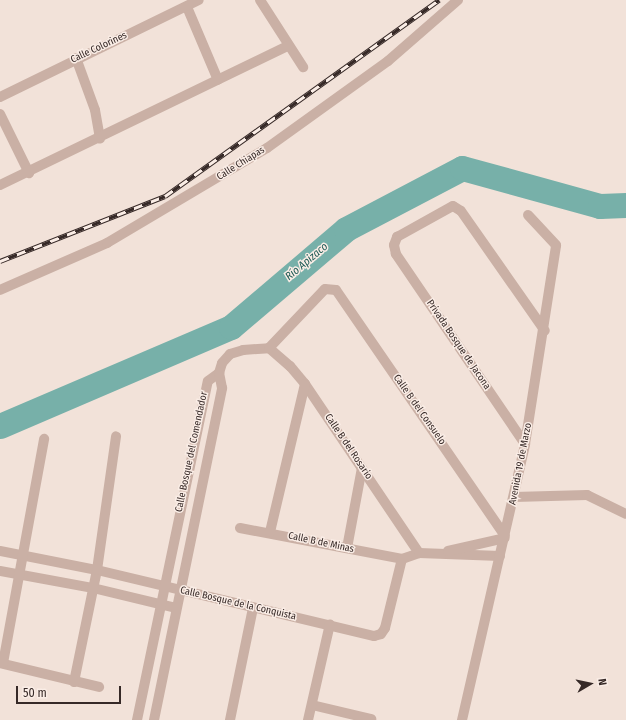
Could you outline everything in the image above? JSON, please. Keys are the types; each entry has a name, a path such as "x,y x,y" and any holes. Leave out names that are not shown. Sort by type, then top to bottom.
{"street":[{"name":"Calle Colorines","path":"0,97 76,58 187,7 199,0"},
{"path":"260,0 288,46 304,67"},
{"name":"Calle Chiapas","path":"0,290 107,243 268,148 388,61 458,0"},
{"path":"187,7 218,80"},
{"path":"0,186 100,139 288,46"},
{"path":"76,58 95,110 100,139"},
{"path":"0,114 29,173"},
{"name":"Privada Bosque de Jacona","path":"525,444 396,254 394,245 397,237 453,206 461,211 545,331"},
{"name":"Avenida 19 de Marzo","path":"462,720 514,497 545,331 556,244 528,215"},
{"name":"Calle B del Consuelo","path":"269,348 324,289 330,287 336,290 505,537"},
{"path":"219,373 222,363 230,354 269,348"},
{"name":"Calle B del Rosario","path":"269,348 290,366 305,384 419,553"},
{"name":"Calle Bosque del Comendador","path":"137,720 159,604 208,381 219,373 222,388 154,720"},
{"path":"270,532 305,384"},
{"path":"74,682 97,570 116,436"},
{"path":"44,439 21,575 2,663 99,688"},
{"path":"347,548 362,468"},
{"path":"514,497 586,495 626,514"},
{"name":"Calle B de Minas","path":"240,528 270,532 402,560"},
{"path":"430,555 505,537"},
{"name":"Calle Bosque de la Conquista","path":"0,551 97,570 254,608 330,624 374,636 381,634 402,560"},
{"path":"402,560 419,553 430,555 500,556"},
{"name":"Calle Bosque de la Conquista","path":"0,571 93,588 176,608"},
{"path":"230,720 254,608"},
{"path":"308,720 330,624"},
{"path":"312,705 371,719"}],"waterway":[{"name":"Río Apizaco","path":"0,426 231,327 346,229 462,168 600,206 626,205"}],"railway":[{"path":"0,261 165,196 439,0"}]}
